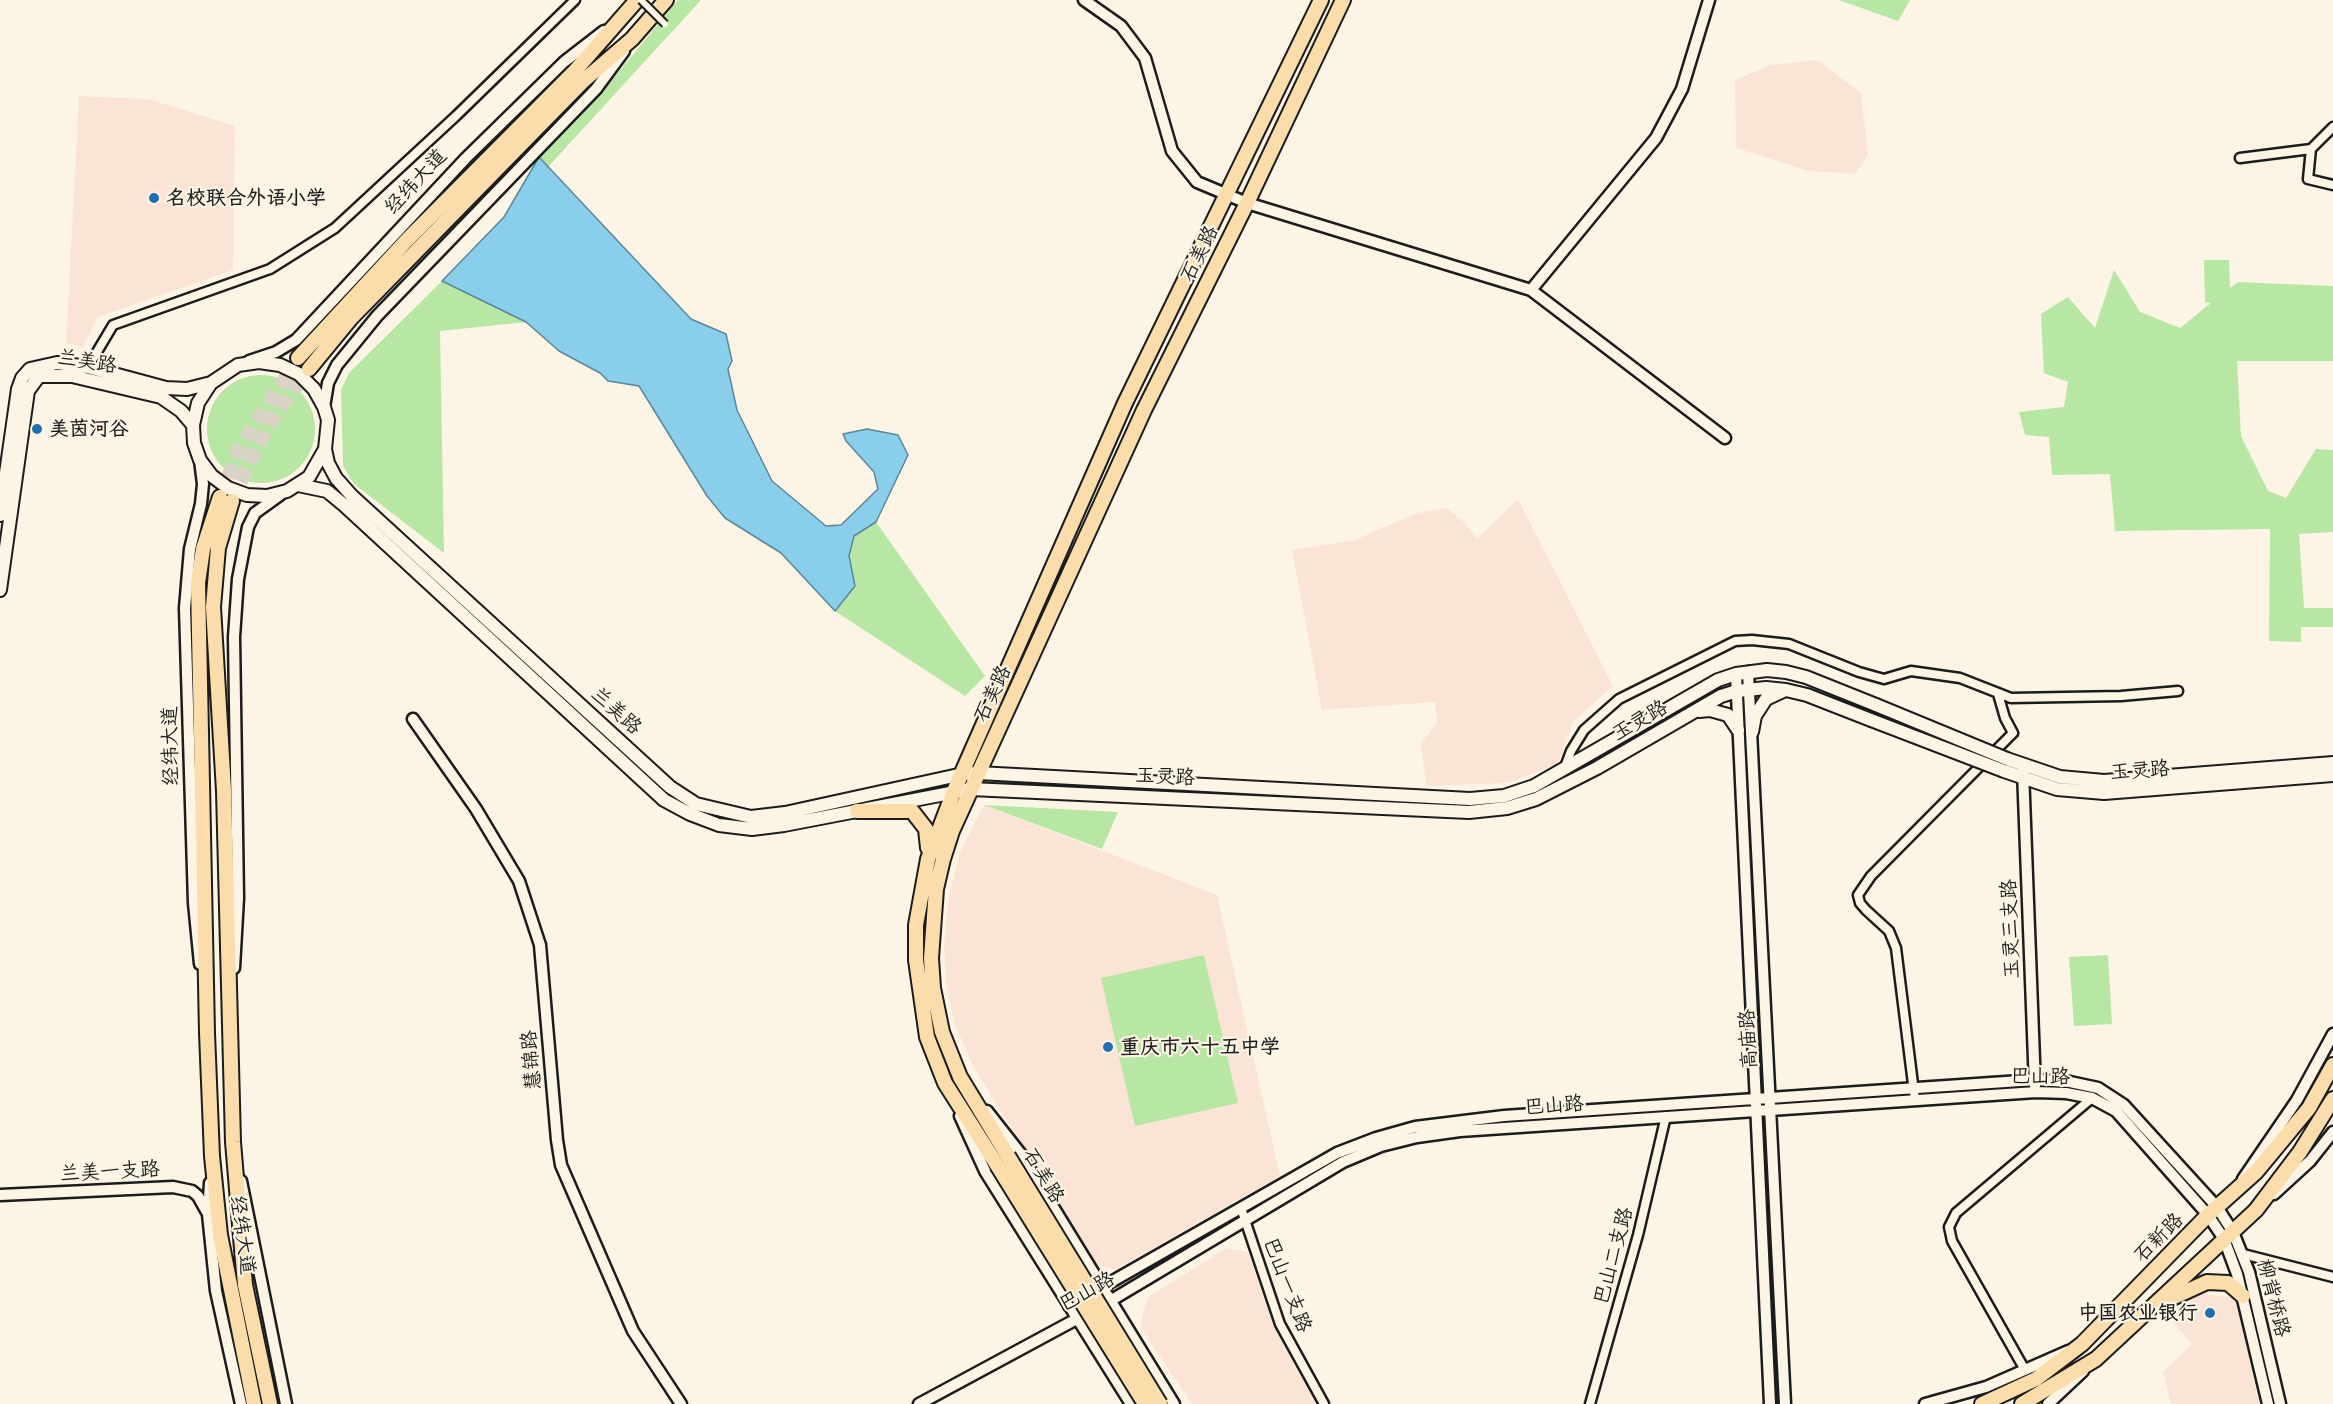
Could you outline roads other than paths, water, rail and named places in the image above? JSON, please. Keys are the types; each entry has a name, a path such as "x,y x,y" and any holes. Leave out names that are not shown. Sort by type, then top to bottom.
{"main road":[{"name":"经纬大道","path":"298,358 406,241 574,72 639,0"},
{"path":"309,369 351,318 582,82 632,39 666,0"},
{"name":"石美路","path":"1160,1404 1002,1161 945,1083 927,1037 916,960 916,925 928,860 954,791 1125,404 1321,0"},
{"name":"石美路","path":"1145,1404 1002,1161 960,1077 942,1032 935,999 932,935 936,889 952,831 1144,410 1247,203 1343,0"},
{"name":"兰美路","path":"0,515 22,378 30,369 44,365 57,363 88,368 166,388 187,389 211,383 238,366 259,362 290,369 315,388 324,407 328,434 325,449 318,464 298,485 287,491 267,496 247,495 220,482 200,460 194,443 193,425 198,402 211,383"},
{"name":"兰美路","path":"0,590 28,391 39,376 72,375 161,397 181,411 193,425"},
{"name":"兰美路","path":"325,449 328,463 336,478 352,496 670,787 696,804 722,812 751,817 763,816 835,803 963,774"},
{"name":"兰美路","path":"298,485 327,490 664,800 690,814 719,825 752,828 784,825 954,791"},
{"name":"经纬大道","path":"254,1404 229,1288 212,1156 207,1033 198,583 203,549 226,499 218,548 213,607 224,791 233,1142 245,1285 270,1404"},
{"name":"玉灵路","path":"963,774 1157,782 1469,806 1534,786 1718,680 1742,673 1786,672 1806,676 1876,705 2006,765 2023,778 2058,789 2104,793 2333,775"},
{"name":"玉灵路","path":"954,791 971,789 1507,808 1536,799 1598,768 1721,696 1743,690 1786,690 1807,695 1871,720 2006,765 2023,765 2060,777 2104,781 2333,763"},
{"path":"1752,732 1755,716 1766,699 1786,690"},
{"path":"1694,712 1710,710 1728,715 1738,730"},
{"path":"857,811 912,812 926,829 928,860"},
{"name":"石新路","path":"1982,1404 2036,1379 2082,1344 2284,1140 2309,1108 2333,1065"},
{"path":"2022,1404 2096,1359 2256,1210 2300,1152 2333,1099"},
{"path":"2149,1308 2207,1282 2228,1283 2243,1296"}],"street":[{"path":"88,368 113,325 270,268 335,228 457,115 575,0"},
{"path":"639,0 665,24"},
{"path":"1084,0 1121,26 1145,58 1164,131 1172,151 1197,182 1225,196 1531,290 1725,438"},
{"path":"1531,290 1634,168 1661,131 1682,89 1709,0"},
{"name":"经纬大道","path":"238,366 276,352 296,340 466,158 564,62 621,18"},
{"path":"324,407 328,383 337,365 377,316 596,89 632,39"},
{"path":"2240,158 2311,149 2333,127"},
{"path":"2311,149 2308,179 2333,186"},
{"name":"经纬大道","path":"200,460 203,484 201,504 189,558 185,608 194,903 207,1033"},
{"name":"经纬大道","path":"230,1034 238,898 234,637 238,579 242,548 255,513 287,491"},
{"path":"1563,770 1584,730 1611,705 1735,641 1752,639 1789,644 1859,672 1884,679 1911,671 1925,673 1972,682 2011,698 2121,696 2178,691"},
{"name":"高庙路","path":"1742,673 1743,690 1752,732 1785,1404"},
{"name":"高庙路","path":"1743,690 1738,730 1770,1404"},
{"path":"1914,1094 1896,948 1889,931 1866,910 1858,895 1871,876 2013,733 2005,718 1998,694"},
{"name":"慧锦路","path":"413,719 476,809 519,881 540,945 561,1165 633,1331 681,1404"},
{"name":"玉灵三支路","path":"2023,765 2036,1092"},
{"path":"2235,1191 2297,1100 2333,1034"},
{"path":"960,1077 1020,1153 1174,1404"},
{"name":"巴山路","path":"1069,1306 1337,1153 1376,1138 1415,1127 1458,1120 1756,1105 1914,1094 2035,1080 2070,1082 2098,1088 2124,1104 2213,1211"},
{"path":"945,1083 985,1171 1131,1404"},
{"name":"巴山路","path":"1914,1094 2036,1092 2066,1093 2092,1098 2116,1111 2213,1211"},
{"path":"2025,1370 1952,1241 1950,1227 1956,1213 2092,1098"},
{"name":"巴山路","path":"919,1404 1077,1319 1343,1162 1381,1146 1418,1137 1460,1131 1666,1116 1756,1105"},
{"name":"巴山二支路","path":"1590,1404 1638,1235 1666,1116"},
{"path":"2256,1210 2310,1161 2333,1132"},
{"path":"233,1142 286,1404"},
{"path":"212,1156 208,1214 216,1291 241,1404"},
{"name":"兰美一支路","path":"0,1196 173,1187 183,1188 198,1196 208,1214"},
{"name":"巴山一支路","path":"1241,1208 1280,1324 1324,1404"},
{"name":"柳背桥路","path":"2213,1211 2243,1254 2280,1404"},
{"name":"柳背桥路","path":"2229,1235 2268,1404"},
{"path":"2243,1254 2333,1277"},
{"path":"1925,1404 1986,1387 2082,1344"},
{"path":"2053,1402 2096,1359"}],"water":[{"path":"539,157 691,319 726,334 732,361 728,369 737,410 772,481 826,526 841,525 878,489 874,472 846,441 843,434 867,429 898,435 908,455 876,522 854,536 849,556 855,586 835,611 781,553 725,518 707,496 639,386 608,381 600,373 559,351 526,322 442,281 504,217"}],"tunnel":[{"path":"220,497 239,449 297,360"},
{"path":"232,501 253,455 277,412 309,369"}],"place":[{"name":"名校联合外语小学","path":"154,198"},
{"name":"美茵河谷","path":"37,429"},
{"name":"重庆市六十五中学","path":"1108,1047"},
{"name":"中国农业银行","path":"2210,1313"}]}
